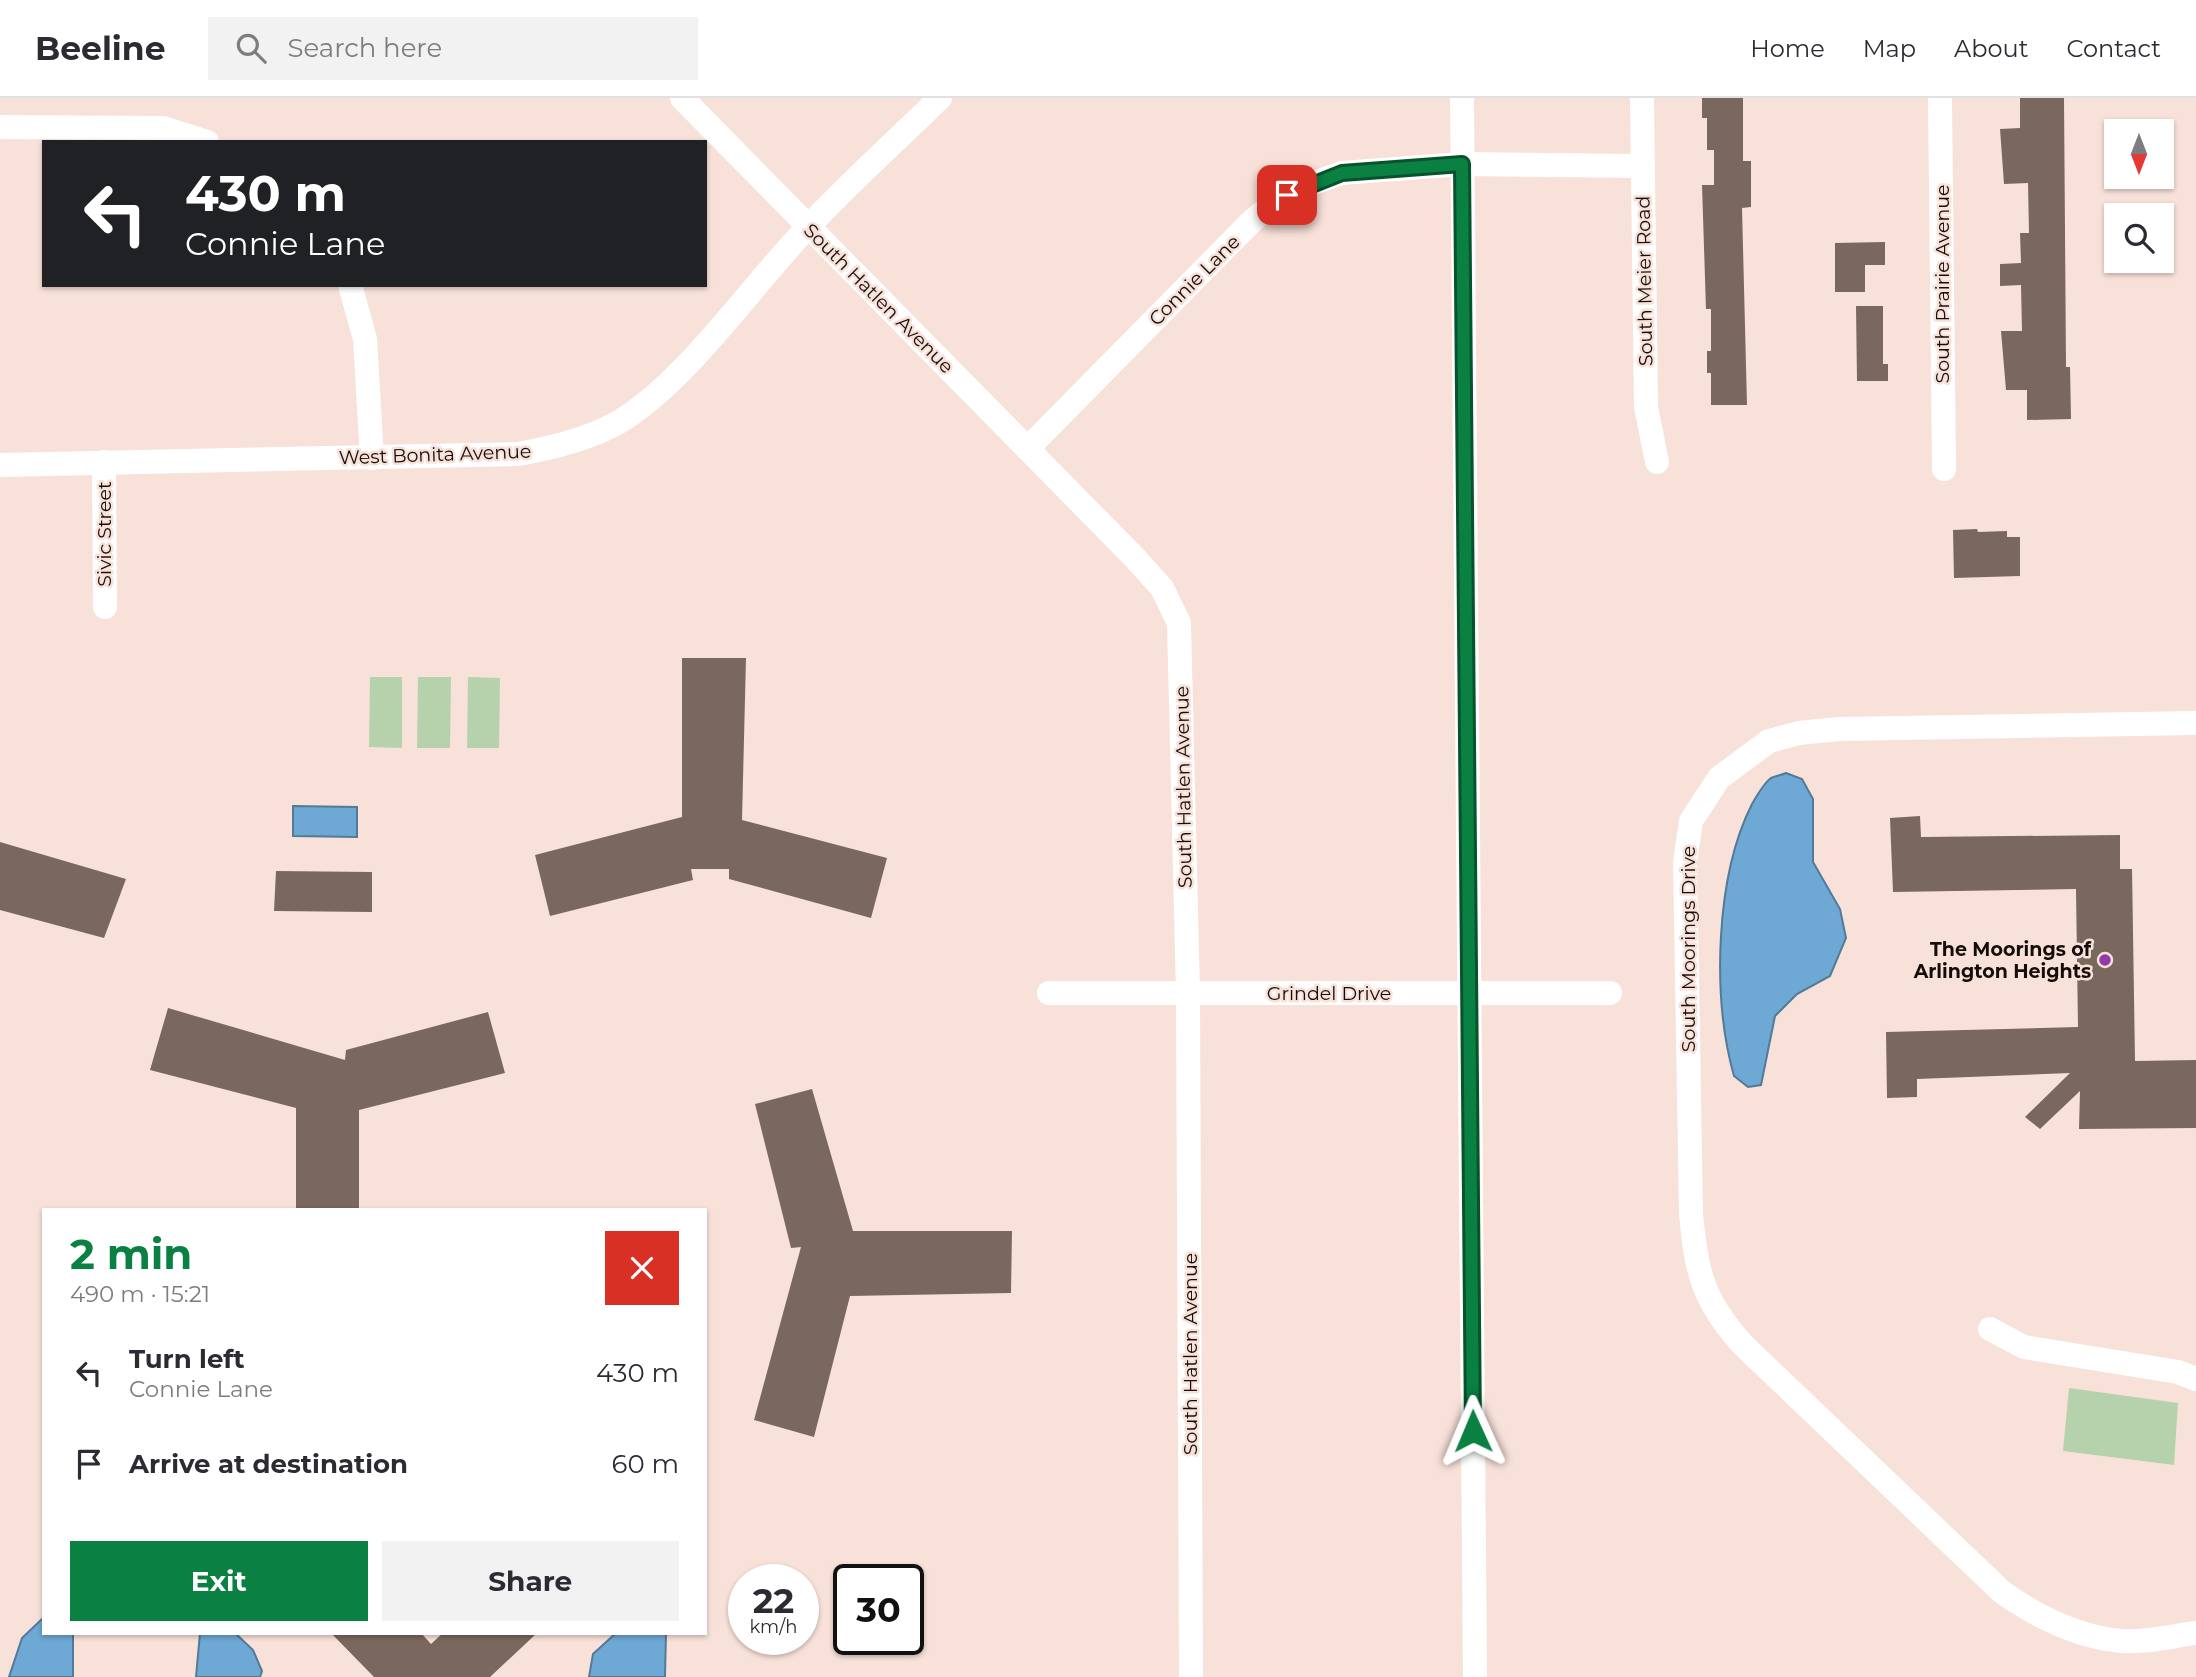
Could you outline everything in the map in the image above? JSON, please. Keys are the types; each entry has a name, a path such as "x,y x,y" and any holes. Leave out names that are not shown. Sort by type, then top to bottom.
{"street":[{"name":"South Hatlen Avenue","path":"682,98 807,227 1029,447 1161,588 1179,623 1188,993 1191,1677"},
{"name":"West Bonita Avenue","path":"0,464 518,454 548,449 618,422 651,398 681,369 807,227 940,98"},
{"path":"1462,98 1475,1677"},
{"name":"South Meier Road","path":"1642,98 1646,407 1657,462"},
{"name":"South Prairie Avenue","path":"1941,98 1944,469"},
{"path":"0,127 163,128 201,140"},
{"name":"Connie Lane","path":"1029,447 1272,204 1302,187 1342,173 1462,164 1642,166"},
{"path":"351,287 365,339 372,458"},
{"name":"Sivic Street","path":"104,462 105,607"},
{"name":"South Moorings Drive","path":"2196,723 1839,729 1799,733 1769,741 1719,778 1691,821 1685,862 1691,1213 1697,1271 1712,1305 1742,1344 2001,1592 2027,1609 2085,1634 2121,1641 2196,1633"},
{"name":"Grindel Drive","path":"1049,993 1610,993"},
{"path":"1990,1329 2024,1347 2178,1372 2196,1379"}],"green space":[{"path":"370,677 402,677 402,748 369,747"},
{"path":"418,677 451,677 450,748 417,748"},
{"path":"468,677 500,678 499,748 467,748"},
{"path":"2069,1388 2178,1403 2174,1465 2063,1451"}],"water":[{"path":"1786,773 1802,779 1813,799 1813,862 1840,909 1846,938 1830,976 1797,994 1775,1016 1761,1085 1748,1087 1734,1076 1722,1011 1720,975 1724,902 1730,866 1752,804 1768,780"},
{"path":"293,806 357,807 357,837 293,836"},
{"path":"42,1619 42,1635 73,1635 73,1677 9,1677 22,1638"},
{"path":"200,1635 237,1635 253,1650 262,1671 260,1677 196,1677"},
{"path":"614,1635 666,1635 665,1677 589,1677 593,1654"}],"building":[{"path":"1702,98 1743,98 1743,161 1751,161 1751,207 1742,208 1747,405 1711,405 1711,373 1707,373 1707,351 1711,351 1711,309 1706,309 1702,185 1714,185 1714,150 1707,150 1707,118 1702,118"},
{"path":"2020,98 2064,98 2066,367 2070,367 2071,419 2027,420 2027,390 2006,390 2001,331 2022,331 2021,285 2000,286 2000,264 2021,263 2020,233 2029,233 2028,183 2004,184 2000,129 2020,128"},
{"path":"1885,242 1885,265 1865,265 1865,292 1835,292 1835,243"},
{"path":"1856,306 1883,306 1883,364 1888,364 1888,381 1857,381"},
{"path":"1977,529 1978,532 2007,531 2007,537 2020,537 2020,576 1954,578 1953,530"},
{"path":"682,658 746,658 742,820 887,858 871,918 729,879 729,869 691,869 693,880 550,916 535,855 682,817"},
{"name":"The Moorings of Arlington Heights","path":"1920,816 1921,837 2120,835 2120,869 2132,869 2135,1061 2196,1060 2196,1128 2079,1129 2080,1091 2040,1129 2025,1117 2070,1073 1917,1079 1917,1097 1887,1098 1886,1032 2078,1027 2076,889 1893,892 1890,818"},
{"path":"0,842 126,879 104,938 0,910"},
{"path":"276,871 372,872 372,912 274,911"},
{"path":"168,1008 345,1060 346,1050 488,1012 505,1073 359,1110 359,1208 296,1208 296,1108 150,1070"},
{"path":"812,1089 853,1231 1012,1231 1011,1293 850,1296 814,1437 754,1420 801,1247 791,1248 755,1104"},
{"path":"333,1635 423,1635 431,1644 441,1635 535,1635 490,1677 374,1677"}],"place":[{"name":"The Moorings of Arlington Heights","path":"2105,960"}],"route":[{"path":"1287,195 1342,173 1462,164 1473,1431"}]}
